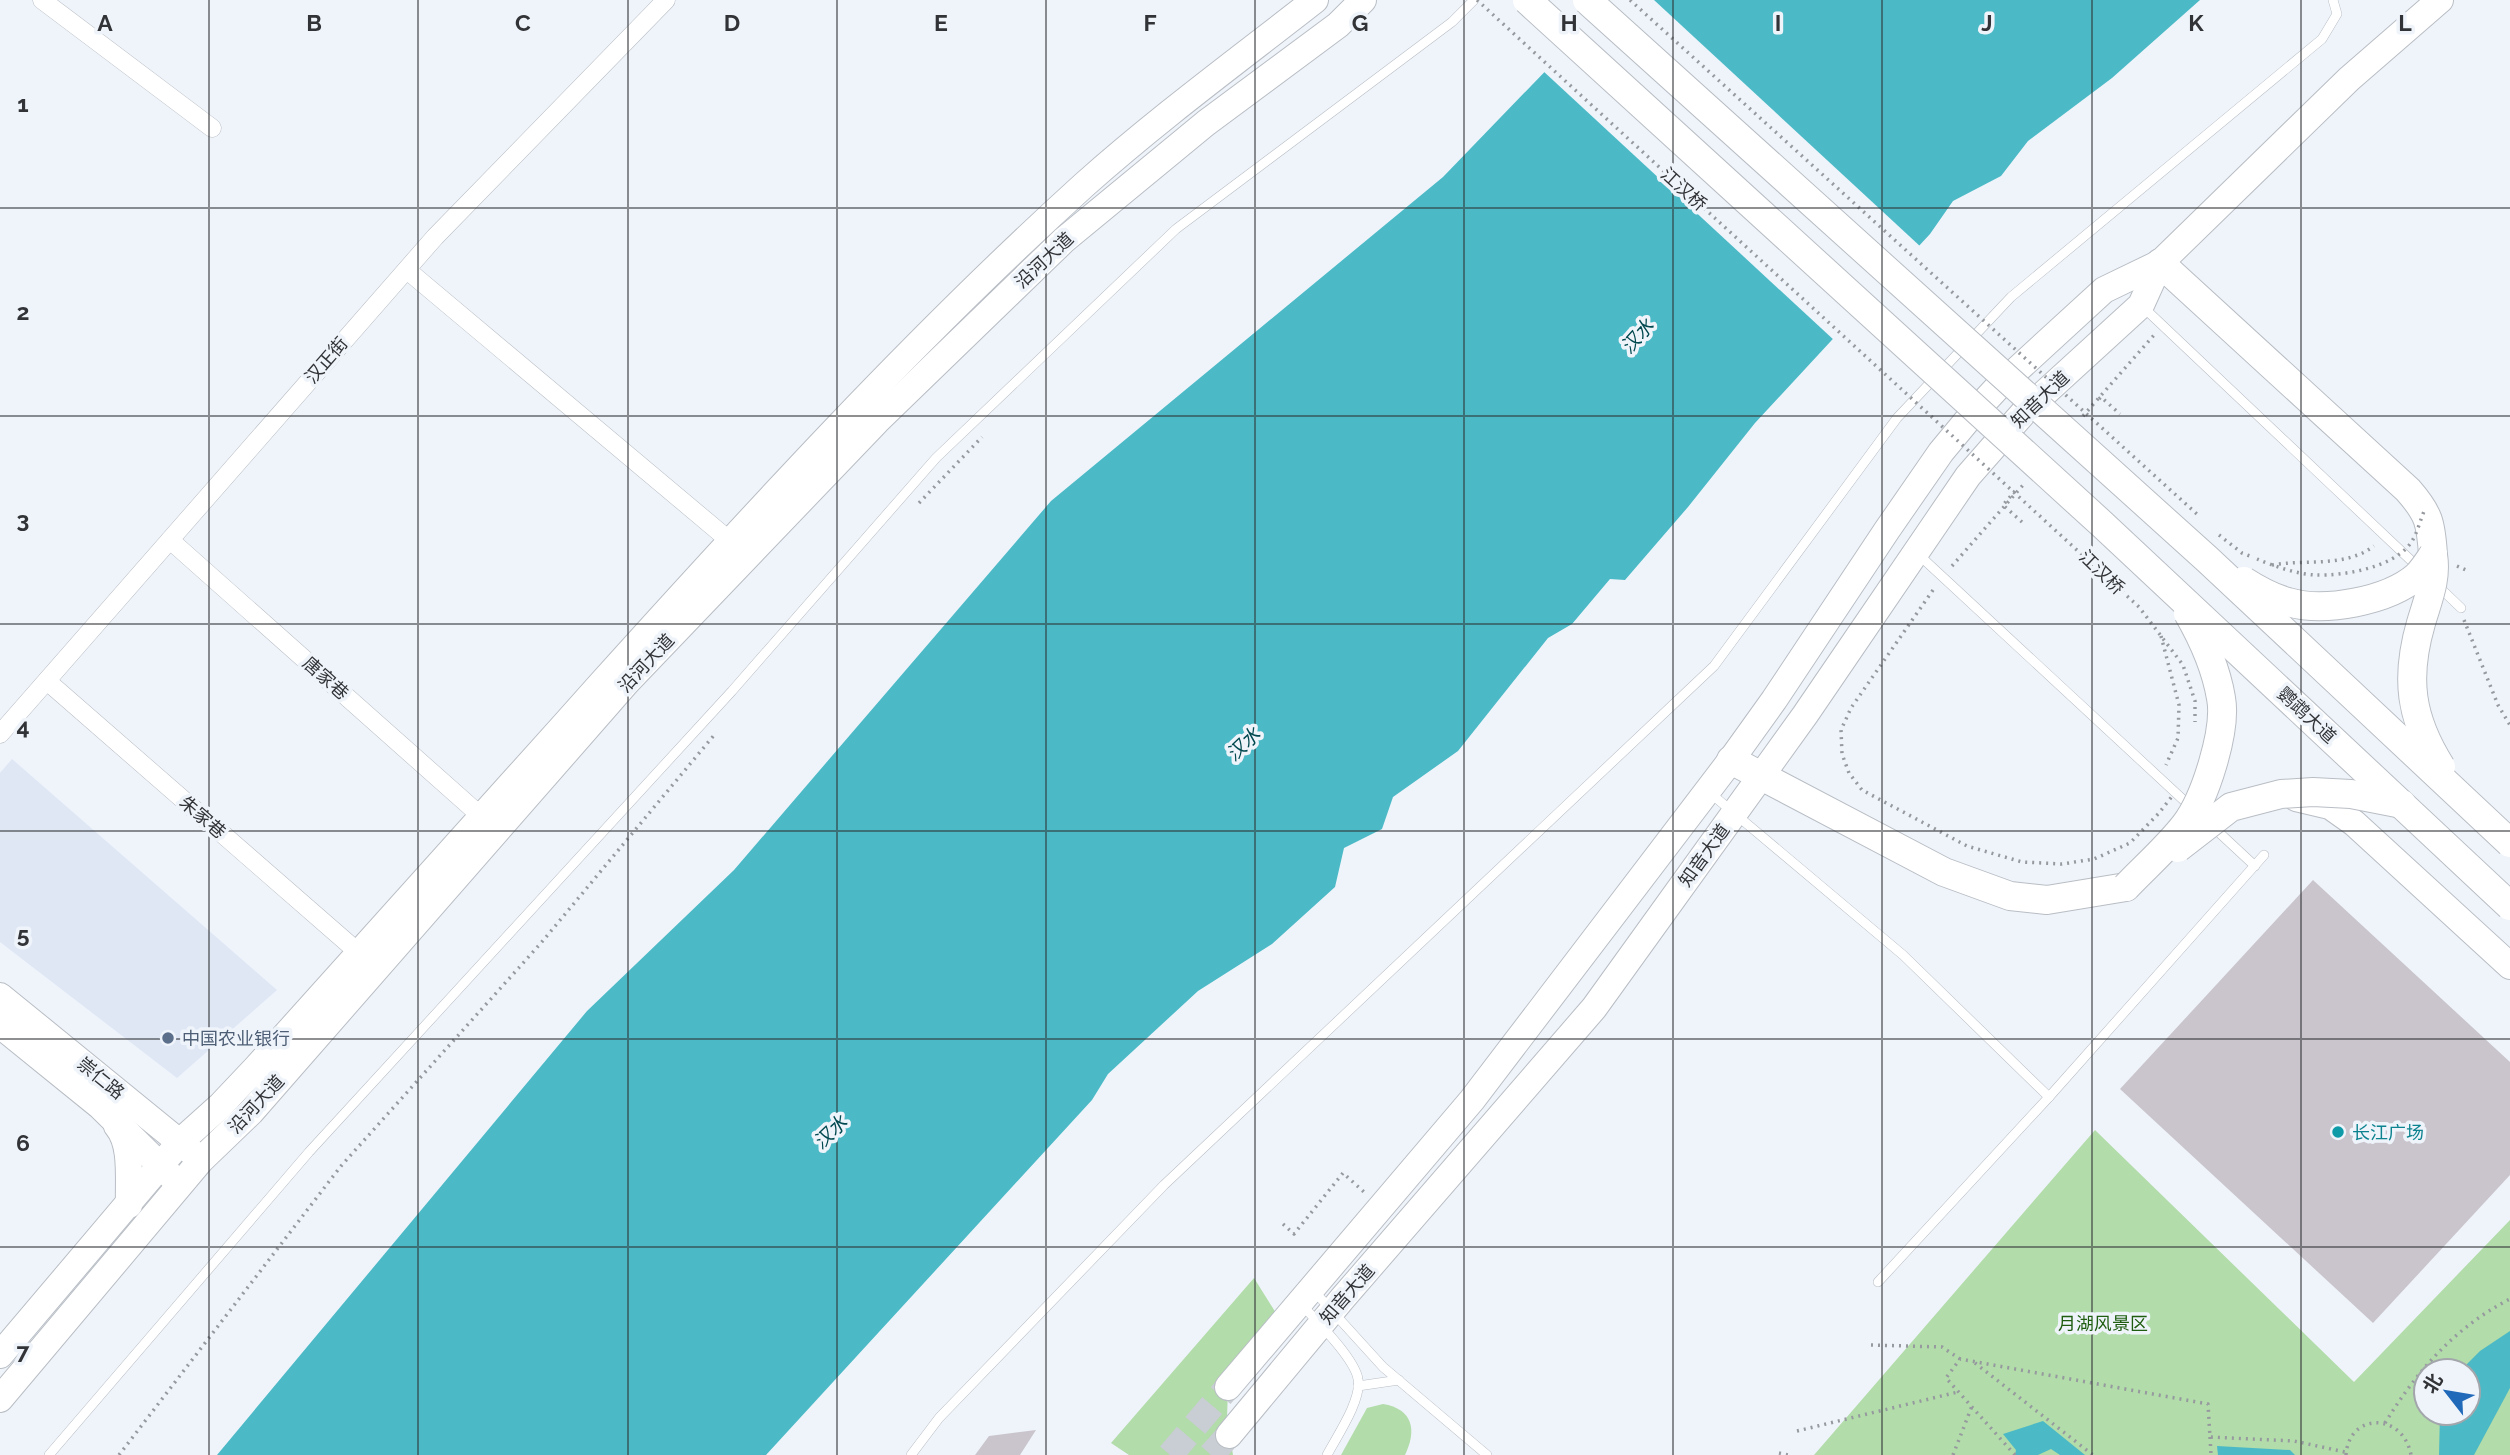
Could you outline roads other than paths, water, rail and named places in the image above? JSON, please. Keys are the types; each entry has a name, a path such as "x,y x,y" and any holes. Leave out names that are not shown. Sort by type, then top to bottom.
{"main road":[{"name":"沿河大道","path":"0,1355 181,1141 220,1107 730,541 876,389 1084,186 1176,106 1315,0"},
{"name":"沿河大道","path":"0,1399 201,1160 251,1112 627,682 877,421 1064,240 1206,123 1338,25 1363,0"},
{"name":"江汉桥","path":"1527,0 2103,525"},
{"path":"1587,0 2207,559 2510,843"},
{"name":"知音大道","path":"1228,1387 1472,1100 1731,760 1941,452 1970,417 1996,389 2104,290 2160,263 2308,118 2440,0"},
{"path":"2160,263 2416,500 2432,531 2436,572 2413,656 2412,701 2427,744 2458,793"},
{"name":"知音大道","path":"1229,1435 1326,1318 1594,1009 1762,776 1968,476 2025,411 2141,305 2160,263"},
{"name":"鹦鹉大道","path":"2103,525 2510,906"},
{"path":"2207,559 2262,592 2290,603 2319,605 2360,602 2399,588 2418,575 2433,555"},
{"path":"2126,887 2186,824 2207,783 2218,744 2222,700 2210,659 2178,595"},
{"path":"1731,760 1944,872 2010,896 2047,900 2126,887 2231,807 2281,794 2313,792 2351,794 2402,804"},
{"path":"2281,794 2330,806 2354,823 2510,966"},
{"name":"崇仁路","path":"0,996 107,1097 161,1166 180,1185"},
{"name":"崇仁路","path":"0,1025 107,1097 181,1141 201,1160"},
{"path":"107,1097 160,1116 220,1107"},
{"path":"107,1097 124,1134 128,1151 129,1205"}],"street":[{"path":"42,0 212,128"},
{"name":"汉正街","path":"0,734 435,237 666,0"},
{"path":"407,270 730,541"},
{"name":"唐家巷","path":"170,540 482,817"},
{"name":"朱家巷","path":"47,681 359,953"}],"lane":[{"path":"911,1455 939,1418 1164,1185 1714,666 1897,418 2011,298 2322,39 2337,14 2333,0"},
{"path":"49,1455 309,1152 723,701 936,458 1176,229 1476,3"},
{"path":"2141,305 2461,608"},
{"path":"1915,552 2255,866"},
{"path":"1708,791 1903,955 2049,1097"},
{"path":"1878,1282 2049,1097 2264,855"},
{"path":"1306,1296 1326,1318 1488,1455"},
{"path":"1306,1296 1326,1318 1355,1371 1358,1386 1355,1400 1327,1455"},
{"path":"1358,1386 1399,1380"}],"water":[{"name":"汉水","path":"1614,0 2200,0 2112,78 2028,141 2001,176 1953,201 1930,234 1755,423 1625,580 1610,579 1572,624 1548,638 1458,751 1393,797 1382,829 1344,848 1335,887 1272,944 1198,991 1108,1074 1092,1100 766,1455 217,1455 587,1011 734,870 1051,501 1443,177"},
{"path":"2510,1331 2510,1388 2474,1455 2439,1455 2440,1427 2482,1427 2482,1357 2474,1357"},
{"path":"2043,1421 2085,1455 2060,1455 2051,1449 2038,1455 2015,1455 2016,1450 2003,1434"},
{"path":"2217,1446 2290,1450 2295,1455 2218,1455"}],"tunnel":[{"path":"1170,1455 1228,1387"},
{"path":"1211,1455 1229,1435"}],"place":[{"name":"中国农业银行","path":"168,1038"},
{"name":"长江广场","path":"2338,1132"}],"park label":[{"name":"月湖风景区","path":"2103,1323"}]}
